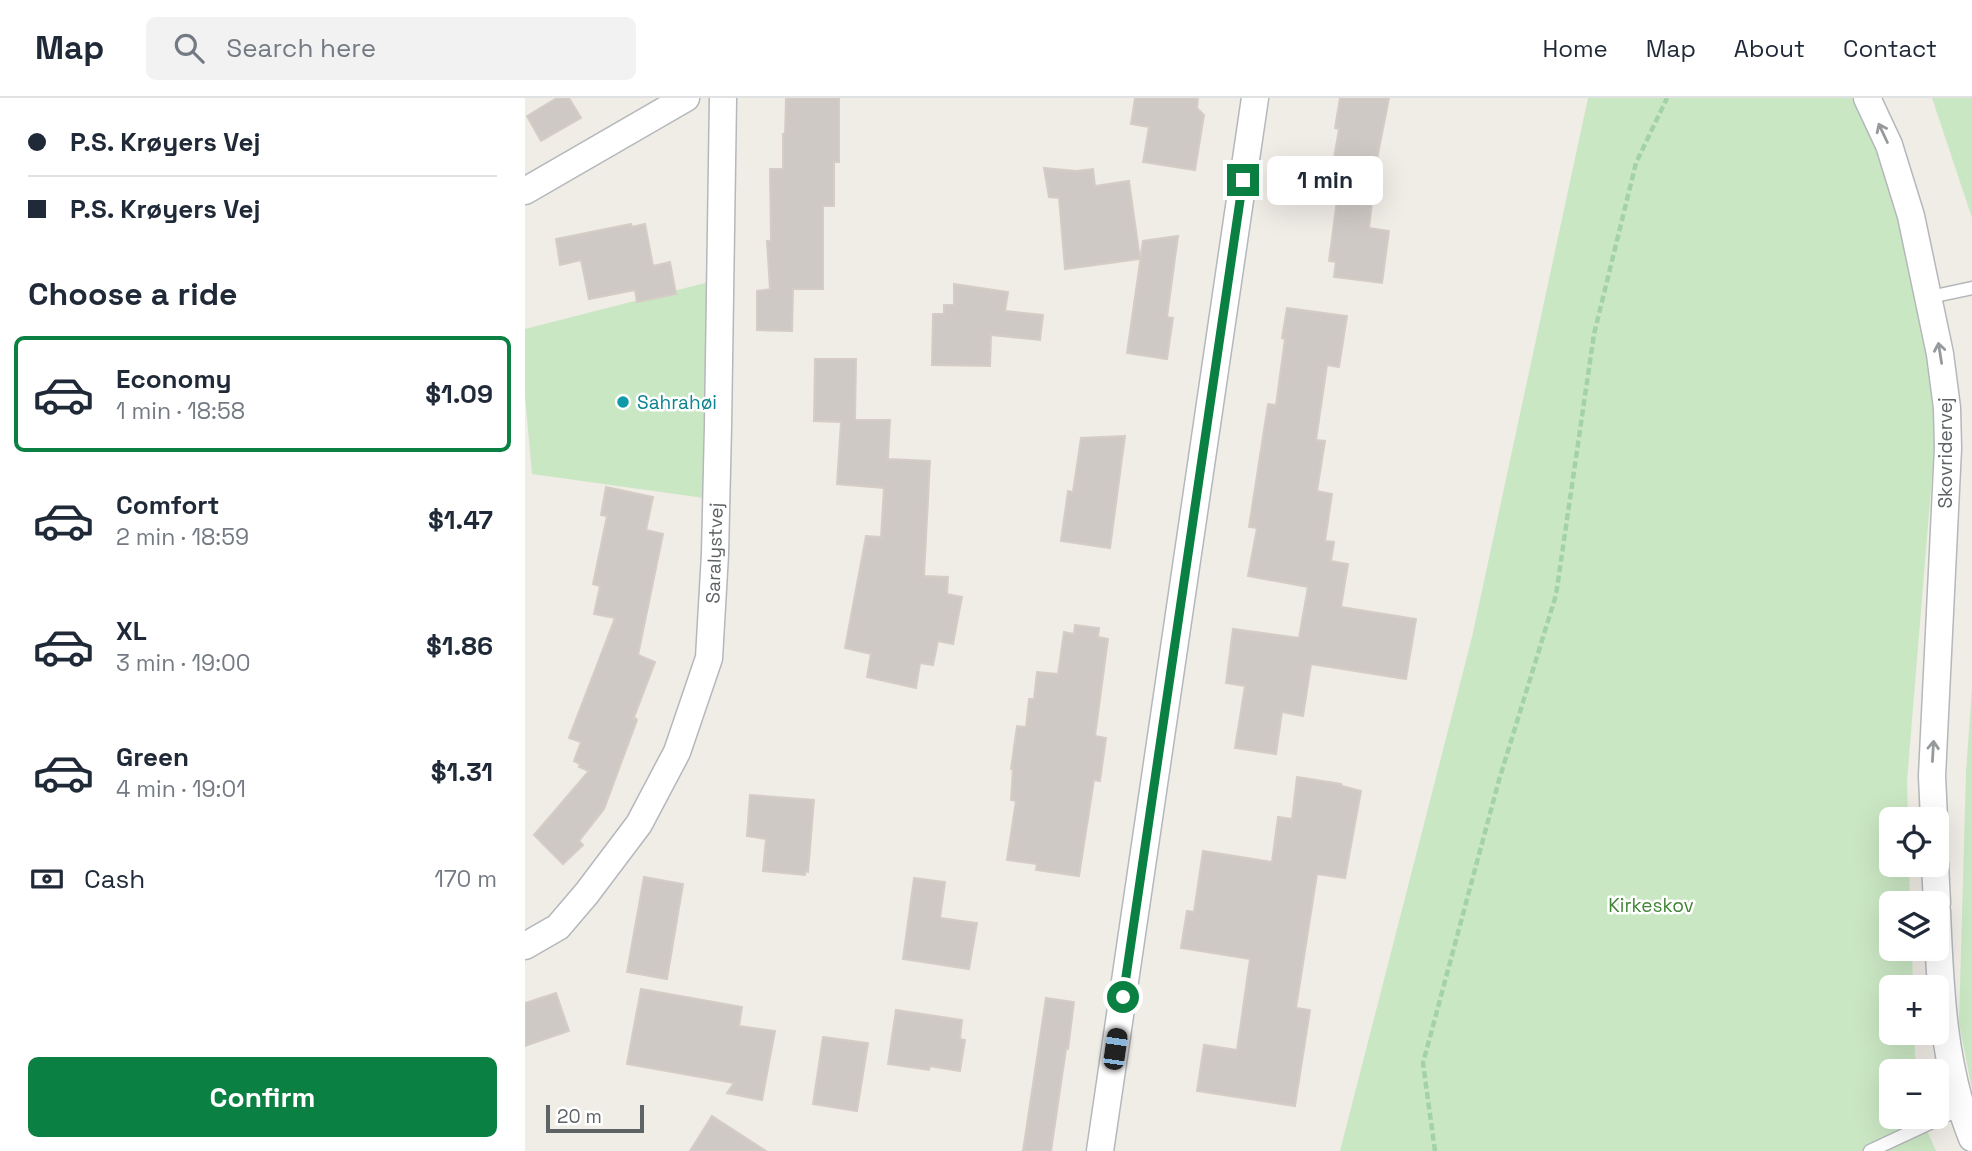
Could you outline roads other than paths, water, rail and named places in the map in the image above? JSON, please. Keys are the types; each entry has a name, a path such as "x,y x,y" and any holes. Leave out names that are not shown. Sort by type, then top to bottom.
{"street":[{"path":"525,191 686,98"},
{"name":"Saralystvej","path":"525,946 558,927 639,824 677,752 709,658 715,554 723,98"},
{"path":"1100,1151 1255,98"},
{"name":"Skovridervej","path":"1867,98 1889,145 1911,216 1930,297 1947,408 1948,448 1932,776 1933,807"},
{"path":"1939,961 1949,1050 1960,1109 1972,1138"}],"lane":[{"path":"1930,297 1972,288"},
{"path":"1870,1151 1960,1109"}],"place":[{"name":"Sahrahøi","path":"623,402"}],"park label":[{"name":"Kirkeskov","path":"1651,905"}]}
